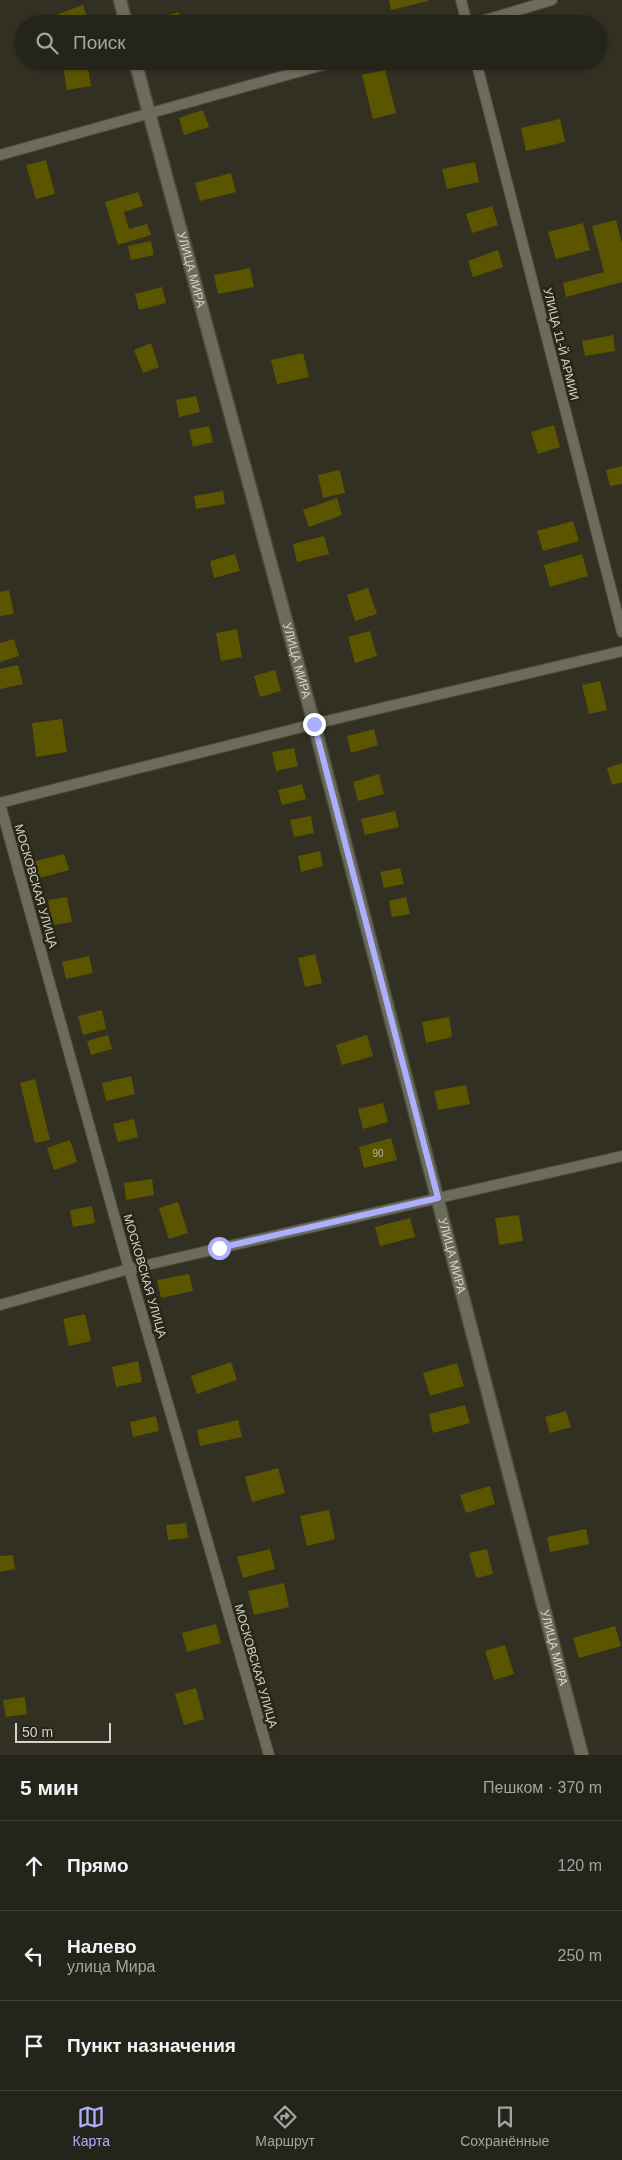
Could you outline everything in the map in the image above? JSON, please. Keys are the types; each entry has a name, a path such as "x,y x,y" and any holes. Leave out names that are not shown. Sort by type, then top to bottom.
{"street":[{"path":"120,0 124,15"},
{"path":"461,0 465,15"},
{"path":"502,15 552,0"},
{"name":"УЛИЦА МИРА","path":"137,70 147,114 314,724 582,1755"},
{"path":"0,155 305,70"},
{"name":"УЛИЦА 11-Й АРМИИ","path":"478,70 622,632"},
{"path":"0,804 314,724 622,651"},
{"name":"МОСКОВСКАЯ УЛИЦА","path":"0,804 129,1269 268,1755"},
{"path":"0,1305 129,1269 622,1156"}],"building":[{"path":"389,0 428,0 428,1 391,10"},
{"path":"83,5 86,15 58,15"},
{"path":"179,12 180,15 169,15"},
{"path":"64,70 88,70 91,86 67,90"},
{"path":"385,70 396,113 373,119 362,75"},
{"path":"203,110 209,127 184,135 179,118"},
{"path":"560,119 565,142 526,151 521,128"},
{"path":"46,160 55,194 36,199 26,165"},
{"path":"475,162 479,182 447,189 442,169"},
{"path":"231,173 236,192 200,201 195,183"},
{"path":"138,192 143,206 124,212 129,229 147,224 151,235 118,245 105,202"},
{"path":"492,206 498,225 472,233 466,214"},
{"path":"616,220 622,243 622,282 566,297 563,283 604,272 592,226"},
{"path":"583,223 590,250 556,259 548,232"},
{"path":"151,241 154,255 131,260 128,246"},
{"path":"498,250 503,267 473,277 468,261"},
{"path":"250,268 254,287 218,294 214,275"},
{"path":"162,287 166,303 139,310 135,294"},
{"path":"613,335 615,351 585,356 582,341"},
{"path":"151,343 159,367 143,373 134,350"},
{"path":"303,353 309,377 277,384 271,360"},
{"path":"196,396 200,412 179,417 176,400"},
{"path":"554,425 560,447 538,454 531,432"},
{"path":"209,426 213,442 193,447 189,430"},
{"path":"622,466 622,484 610,486 606,470"},
{"path":"340,470 345,493 323,498 318,475"},
{"path":"223,491 225,504 196,509 194,496"},
{"path":"337,498 342,515 309,527 303,510"},
{"path":"573,521 579,541 543,551 537,531"},
{"path":"324,536 329,554 297,562 293,544"},
{"path":"235,554 240,571 214,578 210,561"},
{"path":"582,554 588,576 550,587 544,565"},
{"path":"368,588 377,614 355,621 347,595"},
{"path":"9,590 14,614 0,616 0,592"},
{"path":"237,629 242,657 221,661 216,633"},
{"path":"370,631 377,656 355,663 348,637"},
{"path":"14,639 19,656 0,662 0,643"},
{"path":"18,665 23,684 0,689 0,669"},
{"path":"275,670 281,691 260,697 254,676"},
{"path":"600,681 607,710 589,714 582,685"},
{"path":"62,719 67,752 36,757 32,723"},
{"path":"374,729 378,745 351,753 347,736"},
{"path":"294,748 298,766 276,771 272,752"},
{"path":"622,763 622,782 612,785 607,768"},
{"path":"379,774 384,794 358,801 353,782"},
{"path":"302,784 306,799 282,805 278,790"},
{"path":"395,811 399,827 365,835 361,819"},
{"path":"311,816 314,833 294,837 290,820"},
{"path":"320,851 323,866 301,872 298,856"},
{"path":"64,854 69,870 36,879 31,862"},
{"path":"400,868 404,884 384,888 380,872"},
{"path":"67,897 72,922 53,925 48,900"},
{"path":"406,897 410,914 392,917 389,901"},
{"path":"315,954 322,983 305,987 298,958"},
{"path":"89,956 93,973 66,979 62,962"},
{"path":"102,1010 106,1029 83,1035 78,1016"},
{"path":"449,1017 452,1037 426,1043 422,1022"},
{"path":"108,1035 112,1049 91,1055 87,1041"},
{"path":"367,1035 373,1056 342,1065 336,1045"},
{"path":"131,1076 135,1094 106,1101 102,1083"},
{"path":"35,1079 50,1140 35,1143 20,1083"},
{"path":"466,1085 470,1104 438,1110 434,1091"},
{"path":"383,1103 388,1122 363,1129 358,1109"},
{"path":"134,1119 138,1137 118,1142 113,1124"},
{"path":"391,1138 397,1160 364,1168 359,1147"},
{"path":"70,1140 77,1162 54,1170 47,1148"},
{"path":"152,1179 154,1195 126,1200 124,1183"},
{"path":"178,1202 188,1233 169,1239 159,1208"},
{"path":"92,1206 95,1223 73,1227 70,1210"},
{"path":"519,1215 523,1241 499,1245 495,1218"},
{"path":"410,1218 415,1237 380,1246 375,1227"},
{"path":"189,1274 193,1291 161,1298 157,1280"},
{"path":"85,1314 91,1341 69,1346 63,1319"},
{"path":"138,1361 142,1382 116,1387 112,1367"},
{"path":"231,1362 237,1380 197,1394 191,1376"},
{"path":"457,1363 464,1386 430,1396 423,1373"},
{"path":"465,1405 470,1423 433,1433 429,1414"},
{"path":"566,1411 571,1427 550,1433 545,1417"},
{"path":"156,1416 159,1431 133,1437 130,1422"},
{"path":"238,1420 242,1437 200,1446 197,1430"},
{"path":"278,1468 285,1493 252,1502 245,1477"},
{"path":"490,1486 495,1504 466,1513 460,1495"},
{"path":"329,1510 335,1539 307,1546 300,1516"},
{"path":"186,1523 188,1538 168,1540 166,1525"},
{"path":"586,1529 589,1544 550,1552 547,1537"},
{"path":"270,1549 275,1569 243,1578 237,1557"},
{"path":"487,1549 493,1574 476,1578 469,1553"},
{"path":"13,1555 15,1569 0,1572 0,1556"},
{"path":"284,1583 289,1607 254,1615 248,1591"},
{"path":"216,1624 221,1643 187,1652 182,1633"},
{"path":"615,1626 621,1646 579,1658 573,1638"},
{"path":"505,1645 514,1674 494,1680 485,1651"},
{"path":"196,1688 204,1719 184,1725 175,1694"},
{"path":"25,1697 27,1714 6,1717 3,1700"}],"route":[{"path":"219,1248 438,1198 314,724"}]}
